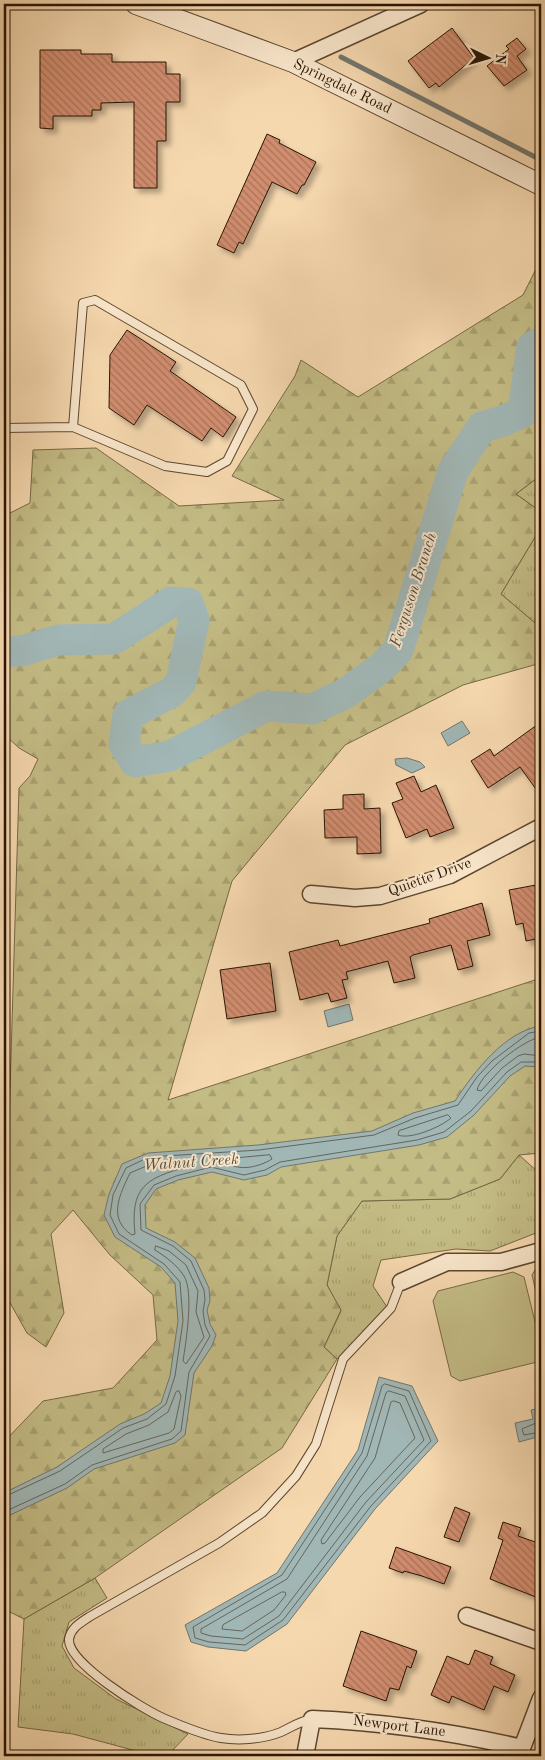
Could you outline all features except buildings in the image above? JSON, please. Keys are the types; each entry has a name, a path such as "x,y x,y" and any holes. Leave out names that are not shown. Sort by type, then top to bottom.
{"street":[{"name":"Springdale Road","path":"136,4 292,62 541,185"},
{"path":"292,62 422,4"},
{"name":"Quiette Drive","path":"311,894 355,898 380,896 450,875 541,827"},
{"path":"401,1282 447,1262 501,1262 541,1251"},
{"path":"468,1616 541,1642"},
{"path":"521,1752 541,1698"},
{"path":"305,1756 312,1719"},
{"name":"Newport Lane","path":"312,1719 371,1722 462,1734 521,1752"}],"lane":[{"path":"4,428 73,427 165,466 207,472 227,461 253,409 241,385 95,300 83,303 73,427"},
{"path":"312,1719 300,1721 280,1732 252,1739 221,1738 162,1717 114,1689 76,1656 69,1641 72,1629 89,1617 226,1538 262,1512 296,1476 316,1444 343,1359 392,1308 401,1282"}],"green space":[{"path":"541,259 541,475 516,494 541,512 541,527 501,594 541,628 541,663 463,685 345,745 232,881 168,1100 541,978 541,1153 519,1155 500,1179 450,1199 362,1201 337,1236 327,1285 341,1310 324,1347 337,1359 282,1448 95,1578 24,1619 4,1609 4,1442 43,1401 113,1388 157,1340 153,1295 110,1255 73,1210 51,1234 64,1313 46,1347 27,1333 4,1292 19,788 30,776 38,759 19,748 4,734 4,516 30,503 33,450 96,448 179,506 284,500 232,476 295,376 301,360 358,397 523,295"},
{"path":"541,475 541,512 516,494"},
{"path":"541,527 541,628 501,594"},
{"path":"519,1155 537,1171 536,1233 490,1251 456,1249 381,1260 373,1286 387,1307 337,1359 324,1347 341,1311 327,1285 337,1236 362,1201 450,1199 500,1179"},
{"path":"541,1264 541,1314 532,1275 538,1265"},
{"path":"513,1272 524,1277 541,1346 541,1356 537,1362 460,1381 451,1376 433,1301 438,1291"},
{"path":"95,1578 107,1598 69,1622 62,1646 74,1668 116,1699 188,1734 167,1756 155,1756 73,1734 18,1727 24,1619"}],"water":[{"path":"462,721 470,733 448,746 441,733"},
{"path":"407,758 420,762 425,767 412,773 396,765 395,759"},
{"path":"349,1004 353,1020 328,1027 324,1011"},
{"name":"Walnut Creek","path":"541,1026 541,1067 525,1066 510,1076 474,1115 447,1137 419,1145 281,1167 267,1175 244,1180 212,1172 178,1180 156,1189 145,1205 146,1228 175,1242 195,1258 209,1288 210,1301 207,1310 210,1324 216,1335 212,1346 194,1373 185,1435 175,1443 94,1469 67,1488 4,1518 4,1493 57,1467 120,1424 144,1414 161,1403 170,1376 178,1321 175,1283 161,1267 115,1237 104,1215 109,1194 122,1164 148,1153 258,1145 372,1131 413,1113 455,1101 481,1066 503,1044 528,1029"},
{"path":"379,1377 412,1386 438,1441 375,1509 287,1624 246,1651 208,1647 191,1642 185,1625 277,1573 358,1450"},
{"path":"541,1408 541,1436 519,1442 515,1423 533,1419 531,1410"}],"waterway":[{"path":"341,57 541,160"},
{"name":"Ferguson Branch","path":"4,653 25,650 58,640 114,639 171,602 188,603 194,620 181,682 172,692 128,715 124,744 135,762 170,756 266,706 312,709 346,693 382,667 398,650 453,471 482,427 503,421 523,412 532,347 541,342"}]}
